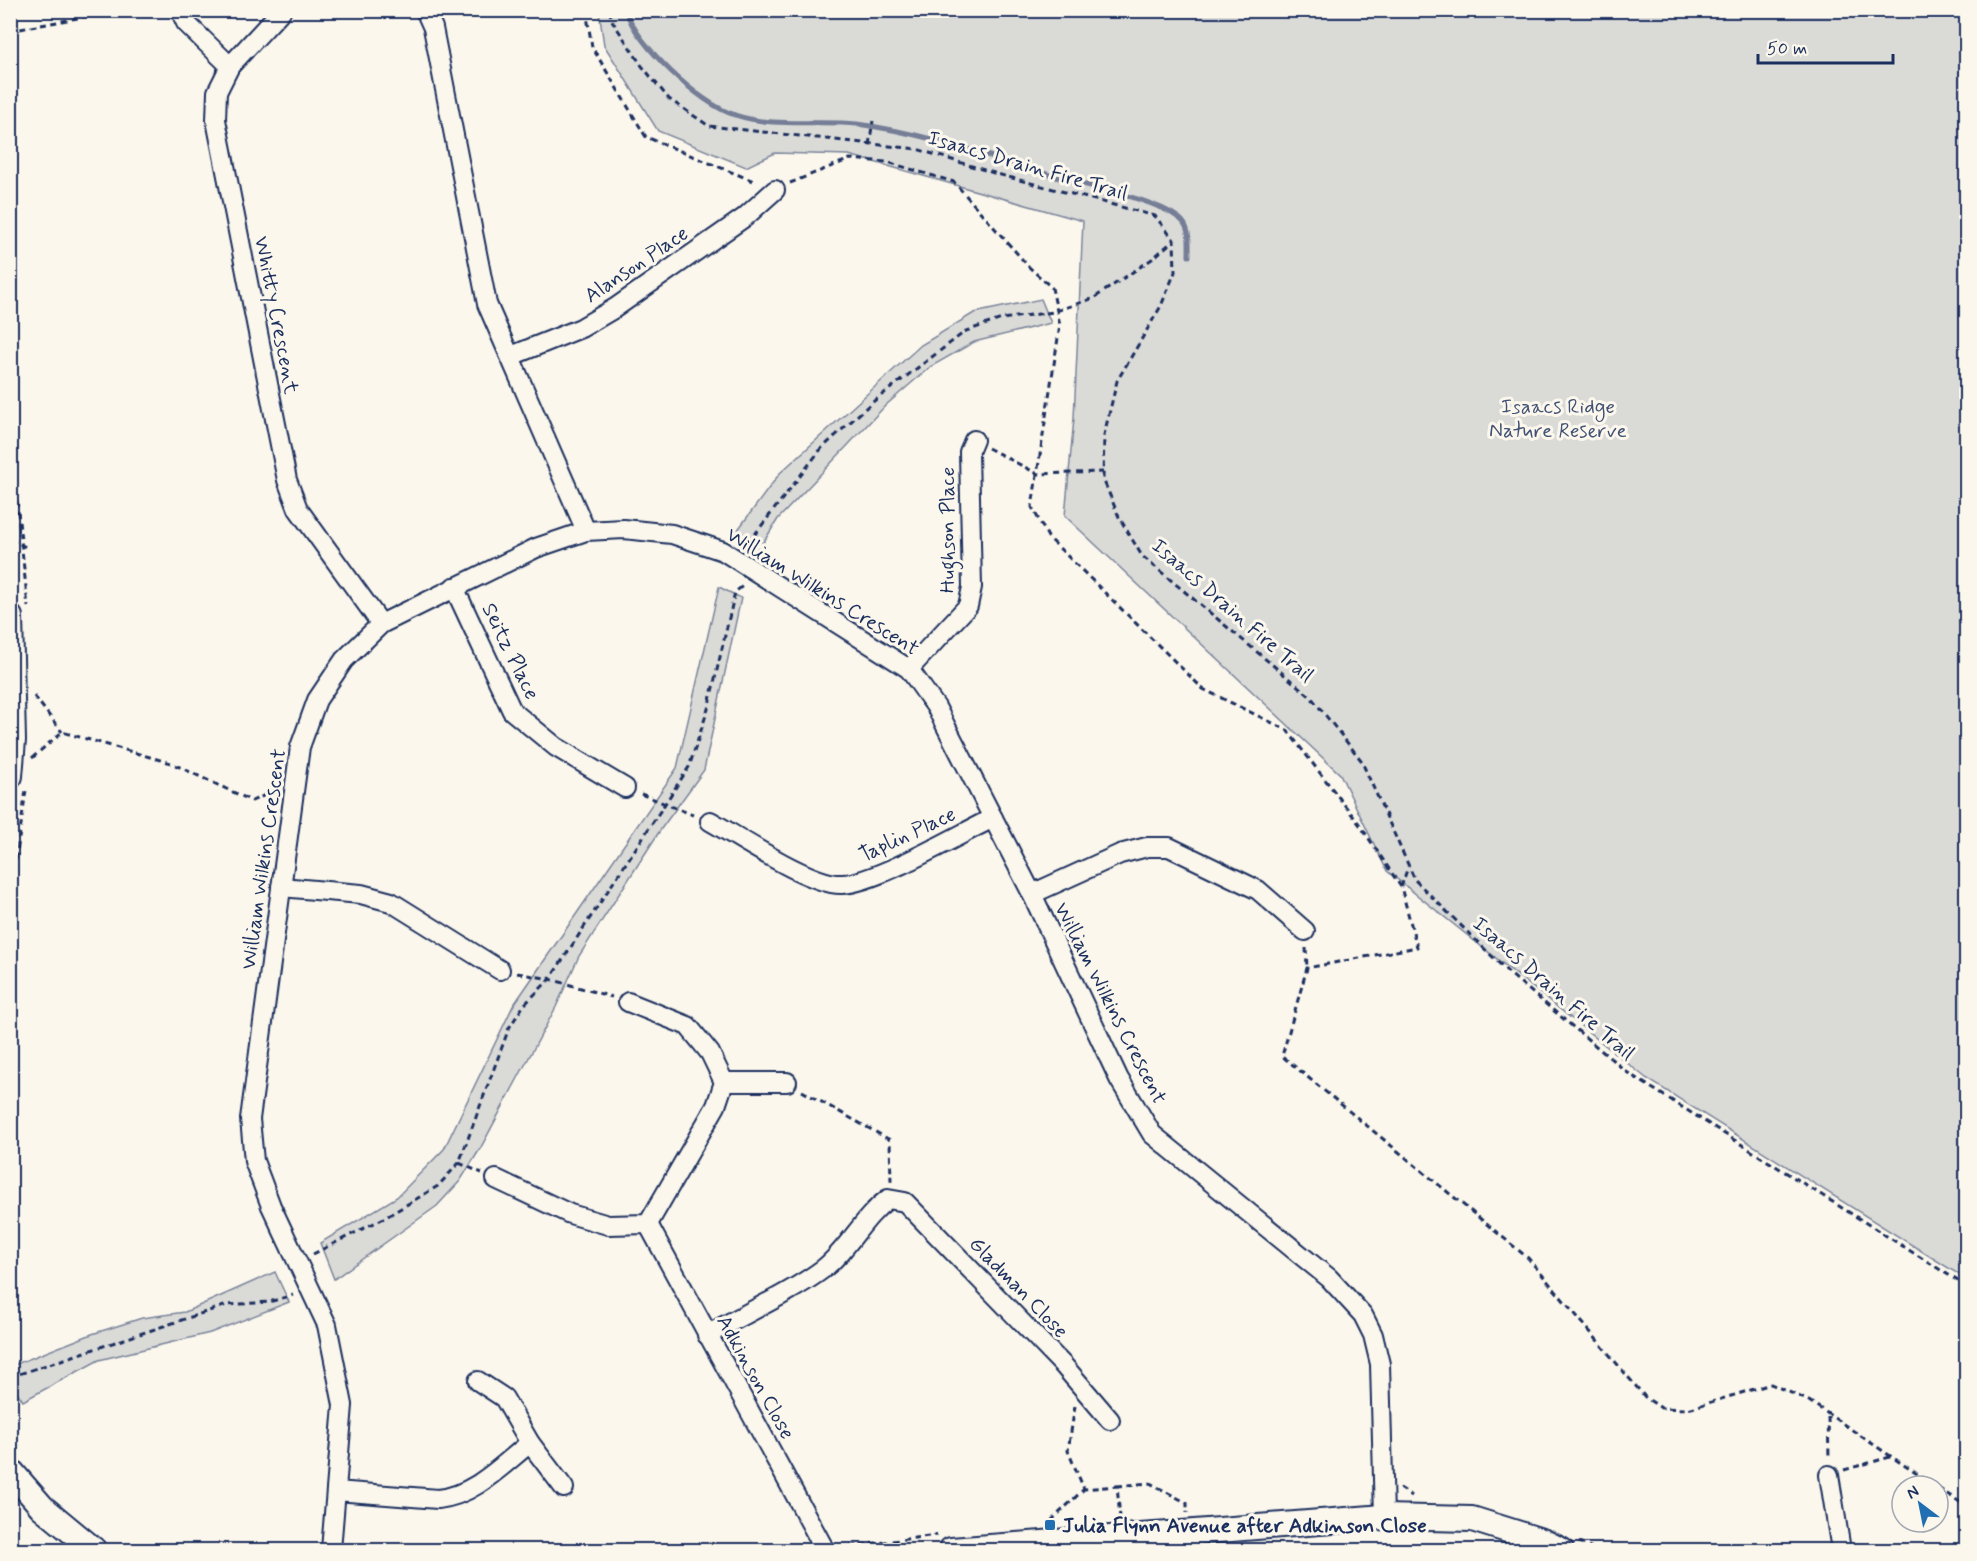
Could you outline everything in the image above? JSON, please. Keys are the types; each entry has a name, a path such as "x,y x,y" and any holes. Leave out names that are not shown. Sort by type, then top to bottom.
{"street":[{"path":"180,10 186,23 230,66"},
{"name":"Whitty Crescent","path":"282,10 230,66 217,92 216,120 287,480 298,509 381,624"},
{"path":"425,10 433,28 487,304 586,531"},
{"name":"Alanson Place","path":"511,356 581,328 615,308 745,217 775,190"},
{"name":"Hughson Place","path":"909,669 968,606 972,587 969,452 974,440"},
{"name":"William Wilkins Crescent","path":"331,1551 343,1405 327,1324 306,1273 271,1206 254,1161 250,1119 300,747 317,700 344,660 381,624 536,548 586,531 624,529 672,534 723,551 749,574 909,669 936,707 1032,894 1119,1079 1152,1134 1329,1278 1363,1315 1373,1335 1380,1364 1384,1517"},
{"name":"Seitz Place","path":"454,587 512,711 556,747 625,788"},
{"path":"10,617 13,657 11,770"},
{"name":"Taplin Place","path":"710,821 815,879 840,885 865,880 993,818"},
{"path":"1032,894 1120,854 1147,847 1169,847 1258,890 1305,931"},
{"path":"281,887 361,894 391,902 500,970"},
{"path":"496,1179 570,1214 608,1225 648,1224 716,1106 724,1082 710,1053 688,1026 628,1002"},
{"path":"724,1082 787,1082"},
{"path":"707,1335 822,1270 844,1251 873,1210 890,1191"},
{"name":"Gladman Close","path":"890,1191 905,1202 1079,1384 1110,1420"},
{"name":"Adkinson Close","path":"648,1224 825,1551"},
{"path":"478,1381 504,1398 530,1443 564,1488"},
{"path":"336,1491 453,1497 470,1490 530,1443"},
{"path":"10,1470 42,1507 94,1551"},
{"path":"1829,1475 1841,1551"},
{"path":"951,1551 1384,1517 1472,1520 1542,1541 1561,1551"}],"path":[{"path":"10,31 119,10"},
{"path":"586,10 592,47 646,137 775,190 808,173 850,159 887,162 954,182 1029,267 1052,288 1060,325 1032,507 1048,537 1203,689 1287,730 1360,825 1401,887 1417,947 1306,968 1282,1056 1528,1258 1645,1397 1660,1408 1688,1409 1771,1384 1809,1401 1916,1474"},
{"name":"Isaacs Drain Fire Trail","path":"610,10 611,19 617,29 669,99 709,126 917,149 997,174 1155,216 1174,240 1175,272 1161,306 1117,381 1104,435 1103,478 1119,517 1142,556 1311,697 1361,760 1415,879 1510,974 1628,1074 1966,1286"},
{"path":"869,145 873,120"},
{"path":"10,1377 227,1305 269,1302 386,1217 438,1186 459,1163 509,1028 524,1005 550,979 667,804 689,767 708,709 735,592 763,559 752,538 821,449 870,404 966,330 1002,319 1057,311 1094,298 1152,259 1174,240"},
{"path":"974,440 1038,474 1103,472"},
{"path":"10,540 26,547"},
{"path":"33,695 62,732 171,763 252,801 283,787"},
{"path":"11,770 34,757 62,732"},
{"path":"625,788 710,821"},
{"path":"1401,887 1409,866"},
{"path":"500,970 550,979 628,1002"},
{"path":"787,1082 890,1140 890,1191"},
{"path":"459,1163 496,1179"},
{"path":"1079,1384 1068,1451 1084,1489"},
{"path":"1828,1416 1829,1475 1890,1457"},
{"path":"1046,1543 1045,1527 1084,1489 1150,1483 1187,1503 1178,1533"},
{"path":"1117,1486 1121,1529"},
{"path":"1950,1496 1966,1506"}],"green space":[{"name":"Isaacs Ridge Nature Reserve","path":"599,11 1966,11 1966,1279 1646,1078 1387,871 1340,774 1065,516 1074,418 1083,221 849,155 775,153 746,167 658,131 604,45"},
{"path":"1041,299 1051,323 974,342 930,367 886,405 778,519 763,543 737,531 780,473 921,345 974,313"},
{"path":"719,587 741,598 704,770 661,829 579,956 556,1007 480,1149 460,1181 437,1206 334,1279 320,1243 397,1197 444,1149 513,1006 677,768"},
{"path":"275,1272 289,1302 210,1333 99,1360 23,1401 11,1383 11,1366 92,1334 142,1318 185,1312"}],"waterway":[{"path":"626,10 632,24 655,56 688,86 721,109 750,119 780,123 842,123 883,128 961,147 1140,200 1168,211 1183,222 1188,236 1189,256"}],"place":[{"name":"Julia Flynn Avenue after Adkinson Close","path":"1050,1525"}]}
